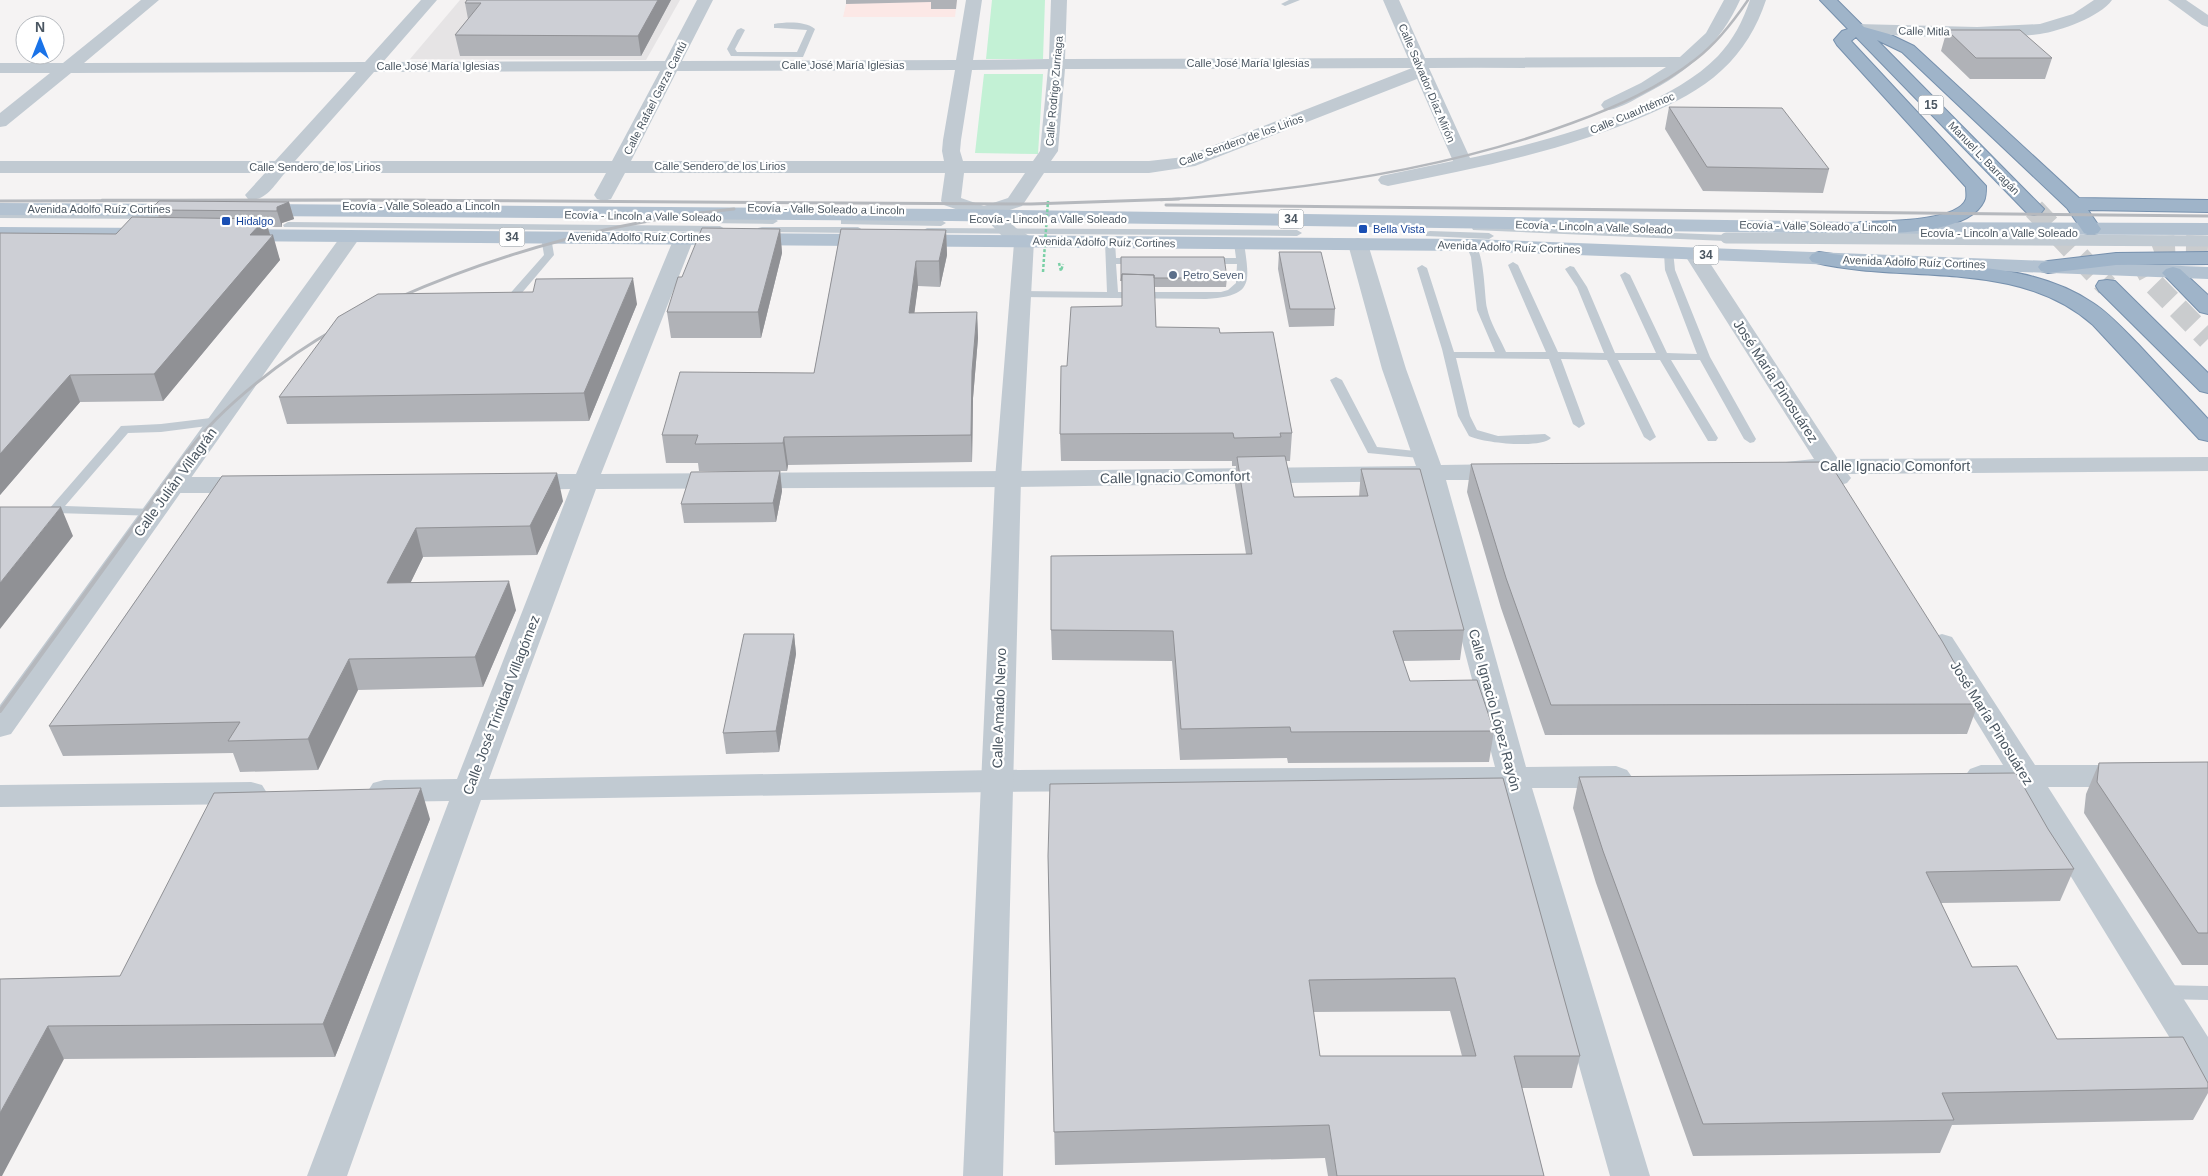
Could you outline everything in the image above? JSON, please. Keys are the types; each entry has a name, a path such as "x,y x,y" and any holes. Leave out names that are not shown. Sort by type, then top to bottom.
{"highway":[{"name":"Manuel L. Barragán","path":"1828,0 2034,209"},
{"path":"1861,228 1917,225 1952,218 1972,206 1977,200 1978,192 1976,186 1843,42 1842,40 1846,35 1858,30 1891,40 1908,49 2074,204 2091,229"},
{"path":"2074,204 2208,206"},
{"path":"1820,258 1877,266 2003,275 2046,286 2074,301 2096,316 2208,434"},
{"path":"2048,267 2116,259 2208,258"},
{"path":"2174,273 2200,291 2208,307"},
{"path":"2107,286 2208,386"}],"main road":[{"name":"Avenida Adolfo Ruíz Cortines","path":"0,209 225,210 1002,225 1589,223 1861,228 2208,229"},
{"name":"Avenida Adolfo Ruíz Cortines","path":"214,235 684,238 1002,225 1110,251 1240,252 1358,244 1470,245 2208,273"},
{"name":"Avenida Adolfo Ruíz Cortines","path":"0,233 175,234"}],"street":[{"path":"0,122 151,0"},
{"path":"255,194 429,0"},
{"name":"Calle Rafael Garza Cantú","path":"604,195 705,0"},
{"path":"974,0 951,145 955,166 951,201 1002,225"},
{"name":"Calle Rodrigo Zurriaga","path":"1002,225 1049,151 1051,144 1058,64 1060,0"},
{"name":"Calle Salvador Díaz Mirón","path":"1391,0 1461,160"},
{"name":"Calle Cuauhtémoc","path":"1461,160 1593,112 1651,85 1702,48 1720,24 1732,0"},
{"name":"Calle Cuauhtémoc","path":"1461,160 1535,148 1585,133 1646,109 1678,93 1716,68 1727,56 1749,24 1758,0"},
{"name":"Calle Mitla","path":"1858,30 1977,32 2041,29 2079,17 2104,0"},
{"path":"2176,0 2208,22"},
{"name":"Calle José María Iglesias","path":"0,68 671,66 797,60 963,65 1421,67 1685,62"},
{"name":"Calle Sendero de los Lirios","path":"0,167 1149,167 1188,162 1421,67"},
{"path":"1388,180 1461,160"},
{"name":"Calle Amado Nervo","path":"983,1176 1008,479 1021,294 1002,225"},
{"name":"Calle Julián Villagrán","path":"0,727 351,236"},
{"name":"Calle José Trinidad Villagómez","path":"327,1176 469,790 586,481 684,238"},
{"name":"Calle Ignacio López Rayón","path":"1358,244 1394,369 1428,465 1513,777 1630,1176"},
{"name":"José María Pinosuárez","path":"1681,254 1831,466 1852,499"},
{"name":"Calle Ignacio Comonfort","path":"1771,467 2208,464"},
{"name":"Calle Ignacio Comonfort","path":"497,482 1008,479 1428,465 1531,472"},
{"path":"173,486 271,484"},
{"name":"José María Pinosuárez","path":"1930,625 2208,1068"},
{"path":"1956,776 2160,776"},
{"path":"359,791 996,781 1641,777"},
{"path":"0,796 279,792"}],"lane":[{"path":"1285,4 1296,0"},
{"path":"741,30 731,49 734,54 797,60 811,29 804,26 777,26"},
{"path":"0,215 166,216"},
{"name":"Ecovía - Lincoln a Valle Soleado","path":"292,221 1002,225 1297,229"},
{"path":"0,224 157,225"},
{"name":"Ecovía - Lincoln a Valle Soleado","path":"1429,230 1727,241 2208,246"},
{"path":"511,299 549,255 546,237"},
{"name":"Ecovía - Valle Soleado a Lincoln","path":"1727,241 2208,241"},
{"path":"1470,245 1476,257 1482,310 1502,356"},
{"path":"1113,295 1110,251 1148,261"},
{"path":"1021,294 1230,294 1238,290 1242,284 1240,252 1195,261"},
{"path":"1681,254 1670,270 1704,358 1750,439"},
{"path":"1513,265 1554,357 1579,424"},
{"path":"1422,268 1450,355 1462,406 1471,431 1477,435 1496,439 1545,438"},
{"path":"1570,269 1582,287 1611,357 1650,437"},
{"path":"1625,275 1664,358 1712,438"},
{"path":"1450,355 1704,358"},
{"path":"1336,380 1372,450 1428,465"},
{"path":"153,513 55,509 124,429 161,428 219,421"},
{"path":"2162,992 2208,993"}],"path":[{"path":"1043,272 1048,201"}],"shaded area":[{"path":"460,0 680,0 646,60 410,59"},
{"path":"847,0 957,0 955,17 843,17"}],"green space":[{"path":"992,0 1045,0 1043,59 986,59"},
{"path":"984,74 1043,74 1038,154 975,153"}],"building":[{"path":"467,0 658,0 638,36 455,35 481,3 465,3"},
{"path":"1947,30 2020,30 2052,58 1976,58"},
{"path":"1669,107 1782,108 1829,169 1707,167"},
{"path":"159,201 289,202 277,207 277,211 158,210 155,205"},
{"path":"132,217 265,219 250,235 273,235 154,374 70,375 0,454 0,233 116,234"},
{"path":"702,228 780,229 758,312 667,312 678,277 682,277"},
{"path":"841,229 946,230 939,261 916,261 909,313 977,312 972,371 971,435 784,437 783,443 695,444 698,435 662,435 680,372 814,373"},
{"path":"1279,252 1321,252 1335,309 1290,309"},
{"path":"1121,257 1224,257 1227,278 1154,278 1154,275 1122,274 1121,281"},
{"path":"1122,274 1154,275 1156,327 1219,328 1220,333 1273,332 1292,433 1280,433 1281,437 1234,438 1233,433 1060,434 1061,366 1067,366 1071,307 1122,306"},
{"path":"633,278 584,393 279,397 338,317 378,294 533,292 536,279"},
{"path":"1285,456 1294,497 1368,496 1361,469 1420,469 1464,630 1393,631 1410,681 1477,680 1494,731 1291,732 1290,727 1181,729 1173,631 1051,630 1051,556 1252,554 1237,457"},
{"path":"1829,462 1942,641 1978,704 1551,705 1506,578 1471,464"},
{"path":"780,471 773,503 681,504 691,472"},
{"path":"557,473 530,526 416,528 387,583 509,581 475,657 349,659 308,739 228,741 240,722 49,726 222,476"},
{"path":"0,507 61,507 0,583"},
{"path":"744,634 794,634 776,731 723,733"},
{"path":"2208,762 2208,933 2198,933 2097,782 2099,763"},
{"path":"2016,773 2048,829 2074,869 1926,872 1972,967 2017,966 2057,1039 2183,1037 2208,1083 2208,1088 1942,1093 1954,1120 1703,1124 1603,851 1579,777"},
{"path":"1503,778 1580,1056 1514,1056 1544,1176 1337,1176 1329,1125 1054,1132 1048,856 1050,784","holes":["1455,978 1476,1056 1320,1056 1309,980"]},
{"path":"421,788 323,1024 48,1026 0,1113 0,979 120,976 214,793"}],"tunnel":[{"path":"2034,209 2107,286"},
{"path":"2208,247 2167,247 2144,255 2142,262 2154,284 2208,339"}],"railway":[{"path":"1170,199 1265,191 1370,176 1473,154 1523,140 1605,110 1637,96 1667,79 1704,53 1718,39 1748,0"},
{"path":"368,200 1031,204 1170,199"},
{"path":"1161,200 1170,199"},
{"path":"1170,199 1179,199"},
{"path":"102,200 368,200"},
{"path":"0,201 368,200"},
{"path":"368,200 425,200"},
{"path":"1166,205 2208,216"},
{"path":"395,299 477,266 561,241 646,221 734,209"},
{"path":"187,453 201,435 256,383 297,353 337,328"},
{"path":"0,711 188,452"}],"place":[{"name":"Hidalgo","path":"226,221"},
{"name":"Bella Vista","path":"1363,229"},
{"name":"Petro Seven","path":"1173,275"}]}
